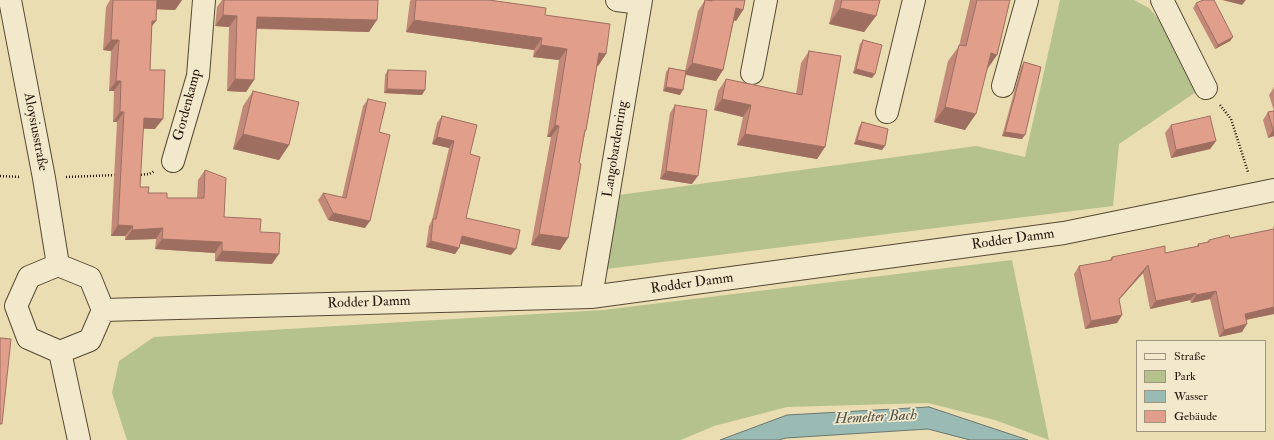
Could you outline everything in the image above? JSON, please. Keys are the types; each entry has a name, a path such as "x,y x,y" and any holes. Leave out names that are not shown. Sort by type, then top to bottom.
{"street":[{"name":"Aloysiusstraße","path":"10,0 44,178 58,265"},
{"name":"Gordenkamp","path":"173,161 198,76 204,0"},
{"path":"617,0 641,2"},
{"path":"752,73 766,0"},
{"path":"887,112 914,0"},
{"path":"1003,86 1027,0"},
{"path":"1162,0 1206,88"},
{"name":"Langobardenring","path":"591,297 641,2"},
{"name":"Rodder Damm","path":"103,310 591,297 1064,233 1264,192"},
{"path":"58,265 90,278 103,310 90,340 60,352 28,338 8,305 29,277 58,265"},
{"path":"60,352 80,440"}],"path":[{"path":"1206,88 1231,119 1264,192"},
{"path":"134,175 149,174 173,161"},
{"path":"0,176 44,178 119,175"}],"green space":[{"path":"1060,0 1134,0 1149,8 1175,38 1199,90 1119,144 1113,206 606,269 619,195 976,146 1025,157"},
{"path":"1012,260 1049,440 995,420 928,403 787,407 714,426 681,440 127,440 112,393 119,361 154,337 603,310"}],"water":[{"name":"Hemelter Bach","path":"929,407 1028,440 970,440 928,429 786,438 778,440 720,440 787,415"}],"building":[{"path":"113,0 157,0 156,21 152,21 150,70 165,70 163,119 144,118 140,187 149,187 148,193 167,193 167,198 204,198 205,170 226,178 224,217 261,219 260,232 280,233 279,254 222,251 222,242 162,239 163,228 132,230 133,226 118,225 124,112 120,112 121,81 116,81 119,40 111,40"},
{"path":"224,0 378,0 377,20 257,17 254,80 235,79 237,16 223,15"},
{"path":"416,0 489,0 546,8 545,15 610,24 606,54 599,53 579,163 581,164 568,238 539,234 559,126 555,125 567,49 541,45 542,38 414,20"},
{"path":"705,0 745,0 743,10 736,8 723,70 692,63"},
{"path":"842,0 880,0 876,16 840,8"},
{"path":"977,0 1010,0 997,55 991,53 976,114 945,107 959,45 966,46"},
{"path":"1203,0 1214,0 1233,37 1218,45 1196,3"},
{"path":"863,40 882,45 875,74 856,69"},
{"path":"809,51 841,56 825,147 745,134 751,105 722,99 726,79 802,95"},
{"path":"1024,62 1041,67 1025,135 1005,132"},
{"path":"669,68 686,71 683,90 666,87"},
{"path":"388,70 426,71 425,90 387,89"},
{"path":"253,91 299,102 289,145 243,134"},
{"path":"368,99 386,103 379,132 390,135 370,221 333,213 323,193 346,198"},
{"path":"675,105 707,110 698,176 666,171"},
{"path":"1274,111 1274,130 1273,130 1268,112"},
{"path":"442,116 477,125 470,154 480,157 466,218 520,230 516,249 462,236 459,248 431,241 433,219 436,219 454,141 437,137"},
{"path":"1210,116 1216,141 1176,150 1171,125"},
{"path":"862,122 888,129 885,146 857,140"},
{"path":"1274,229 1274,307 1245,314 1247,324 1224,330 1216,291 1196,295 1196,293 1156,301 1148,265 1119,299 1122,315 1091,321 1079,266 1112,260 1112,257 1165,246 1165,253 1199,246 1198,244 1229,235 1230,238"},
{"path":"0,338 11,339 2,424 0,424"}]}
